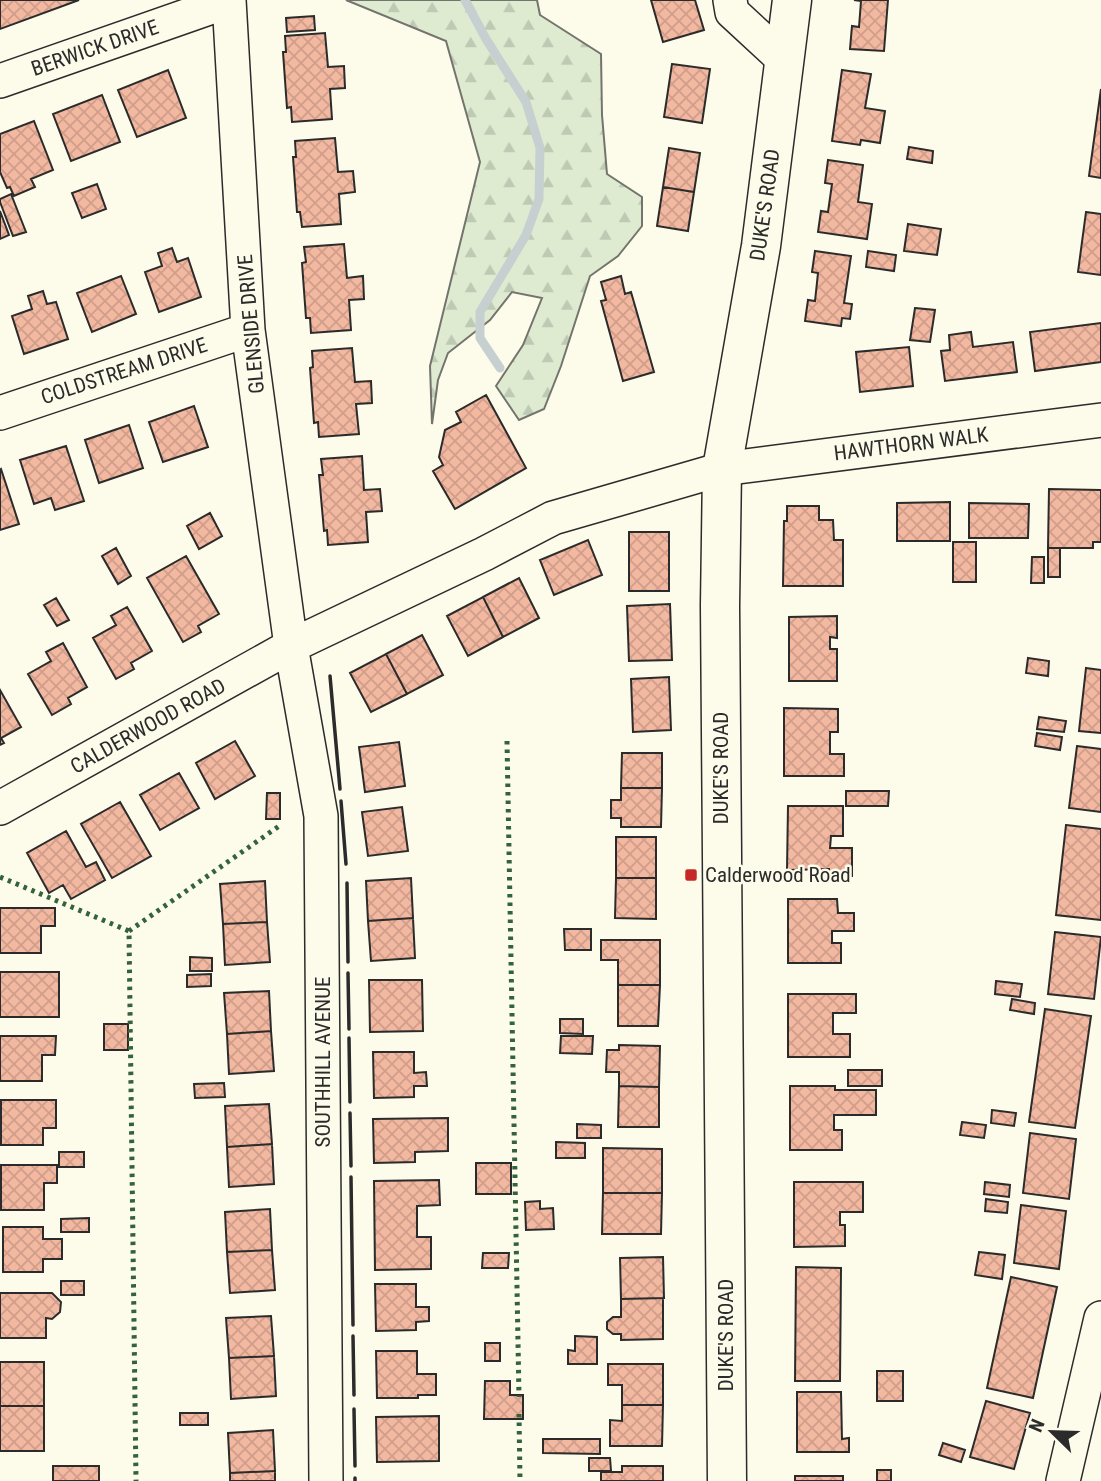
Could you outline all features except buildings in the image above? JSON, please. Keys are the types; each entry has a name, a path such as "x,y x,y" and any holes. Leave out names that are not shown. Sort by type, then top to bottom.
{"main road":[{"name":"DUKE'S ROAD","path":"727,1481 720,620 722,468 761,246 792,0"}],"street":[{"name":"BERWICK DRIVE","path":"0,80 229,0"},
{"name":"GLENSIDE DRIVE","path":"229,0 248,330 290,646"},
{"path":"730,0 732,12 785,60"},
{"name":"COLDSTREAM DRIVE","path":"0,413 248,330"},
{"name":"HAWTHORN WALK","path":"722,468 1101,420"},
{"name":"CALDERWOOD ROAD","path":"0,808 290,646 484,554 553,518 722,468"},
{"name":"SOUTHHILL AVENUE","path":"290,646 321,816 326,1481"},
{"path":"1063,1481 1101,1318"}],"green space":[{"path":"346,0 537,0 540,15 601,54 607,174 642,197 642,226 618,256 590,276 544,409 519,420 496,386 523,345 542,298 512,292 490,320 448,353 438,380 432,424 430,366 480,162 446,41"}],"waterway":[{"path":"465,0 526,102 540,148 539,199 526,235 480,312 480,338 500,368"}],"hedge":[{"path":"507,741 519,1397"},
{"path":"129,931 282,824"},
{"path":"0,877 129,931 136,1481"},
{"path":"519,1414 520,1481"}],"wall":[{"path":"330,676 340,789"},
{"path":"341,801 346,864"},
{"path":"347,883 348,962"},
{"path":"348,973 349,1029"},
{"path":"349,1038 350,1102"},
{"path":"350,1113 351,1166"},
{"path":"351,1177 353,1325"},
{"path":"353,1336 354,1395"},
{"path":"354,1409 355,1466"}],"place":[{"name":"Calderwood Road","path":"691,875"}]}
